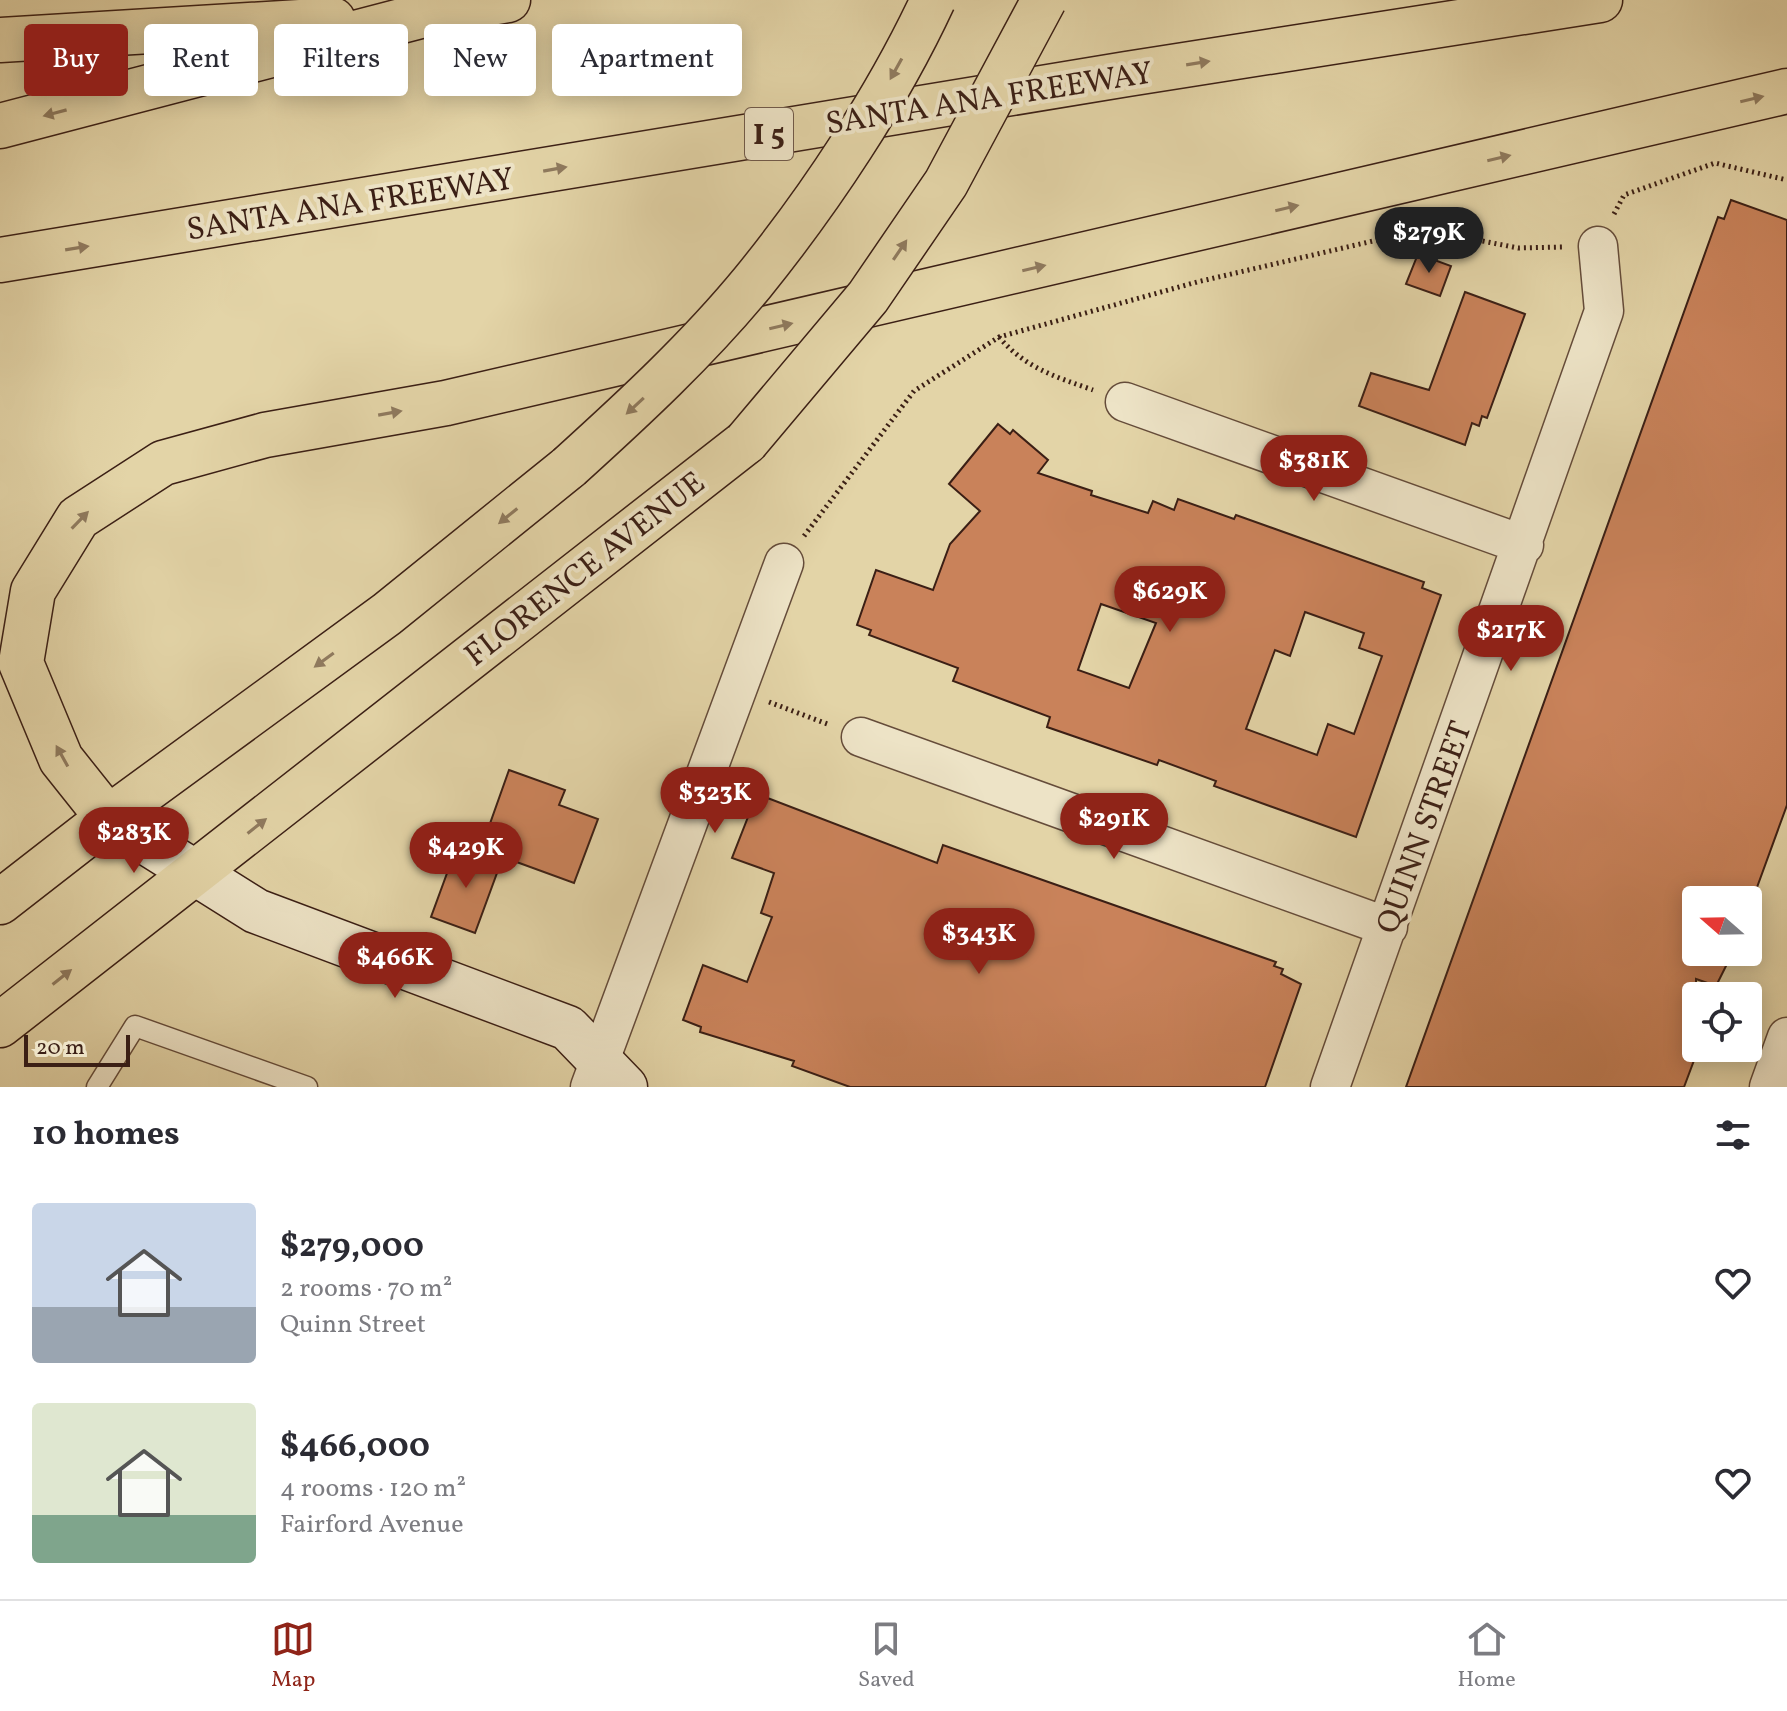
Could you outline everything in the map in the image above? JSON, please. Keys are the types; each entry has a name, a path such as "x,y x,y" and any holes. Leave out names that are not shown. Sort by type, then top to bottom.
{"main road":[{"path":"0,126 428,14 508,0"},
{"path":"0,902 108,818 387,614 569,467 640,402 753,282 877,103 933,0"},
{"name":"FLORENCE AVENUE","path":"0,1025 746,442 868,297 946,183 1044,0"},
{"name":"SANTA ANA FREEWAY","path":"0,260 1127,74 1600,0"},
{"path":"0,40 428,14"},
{"path":"108,818 61,759 21,663 33,591 78,518 163,463 265,435 446,403 1787,91"}],"street":[{"name":"QUINN STREET","path":"1330,1087 1524,545 1604,311 1598,246"},
{"path":"1125,402 1524,545"},
{"path":"605,1078 735,689 784,563"},
{"path":"861,737 1388,927"},
{"path":"108,818 256,911 568,1028 605,1078"},
{"path":"1769,1087 1787,1037"}],"lane":[{"path":"97,1087 135,1026 307,1087"}],"path":[{"path":"784,563 914,391 999,337 1197,282 1403,234 1447,234 1518,248 1598,246 1624,195 1715,163 1787,180"},
{"path":"999,337 1014,354 1036,370 1125,402"},
{"path":"735,689 861,737"}],"building":[{"path":"1731,200 1787,220 1787,805 1757,886 1682,886 1682,966 1726,966 1718,982 1696,979 1696,982 1682,982 1682,1062 1693,1062 1684,1087 1406,1087 1718,217 1724,219"},
{"path":"1418,254 1451,266 1440,296 1406,284"},
{"path":"1465,292 1525,314 1487,418 1482,416 1479,426 1472,423 1465,445 1359,406 1371,373 1429,390"},
{"path":"998,424 1010,434 1013,430 1048,460 1038,473 1092,491 1091,495 1148,513 1153,501 1174,510 1178,499 1234,519 1236,515 1424,582 1422,588 1441,595 1356,837 1214,786 1216,781 1159,760 1157,765 1047,727 1050,717 953,681 958,668 869,635 871,630 857,625 876,570 933,590 950,544 980,511 949,484","holes":["1101,604 1156,623 1129,688 1078,670","1305,612 1364,633 1359,648 1382,656 1354,734 1328,724 1317,755 1246,729 1275,650 1290,656"]},
{"path":"509,770 565,790 559,805 598,819 574,883 481,849"},
{"path":"757,794 937,863 943,845 1276,962 1274,966 1283,969 1281,974 1301,984 1265,1087 850,1087 792,1066 794,1061 700,1032 701,1027 683,1020 703,965 747,982 772,917 761,913 774,873 732,858"},
{"path":"457,846 501,862 475,933 431,917"}]}
